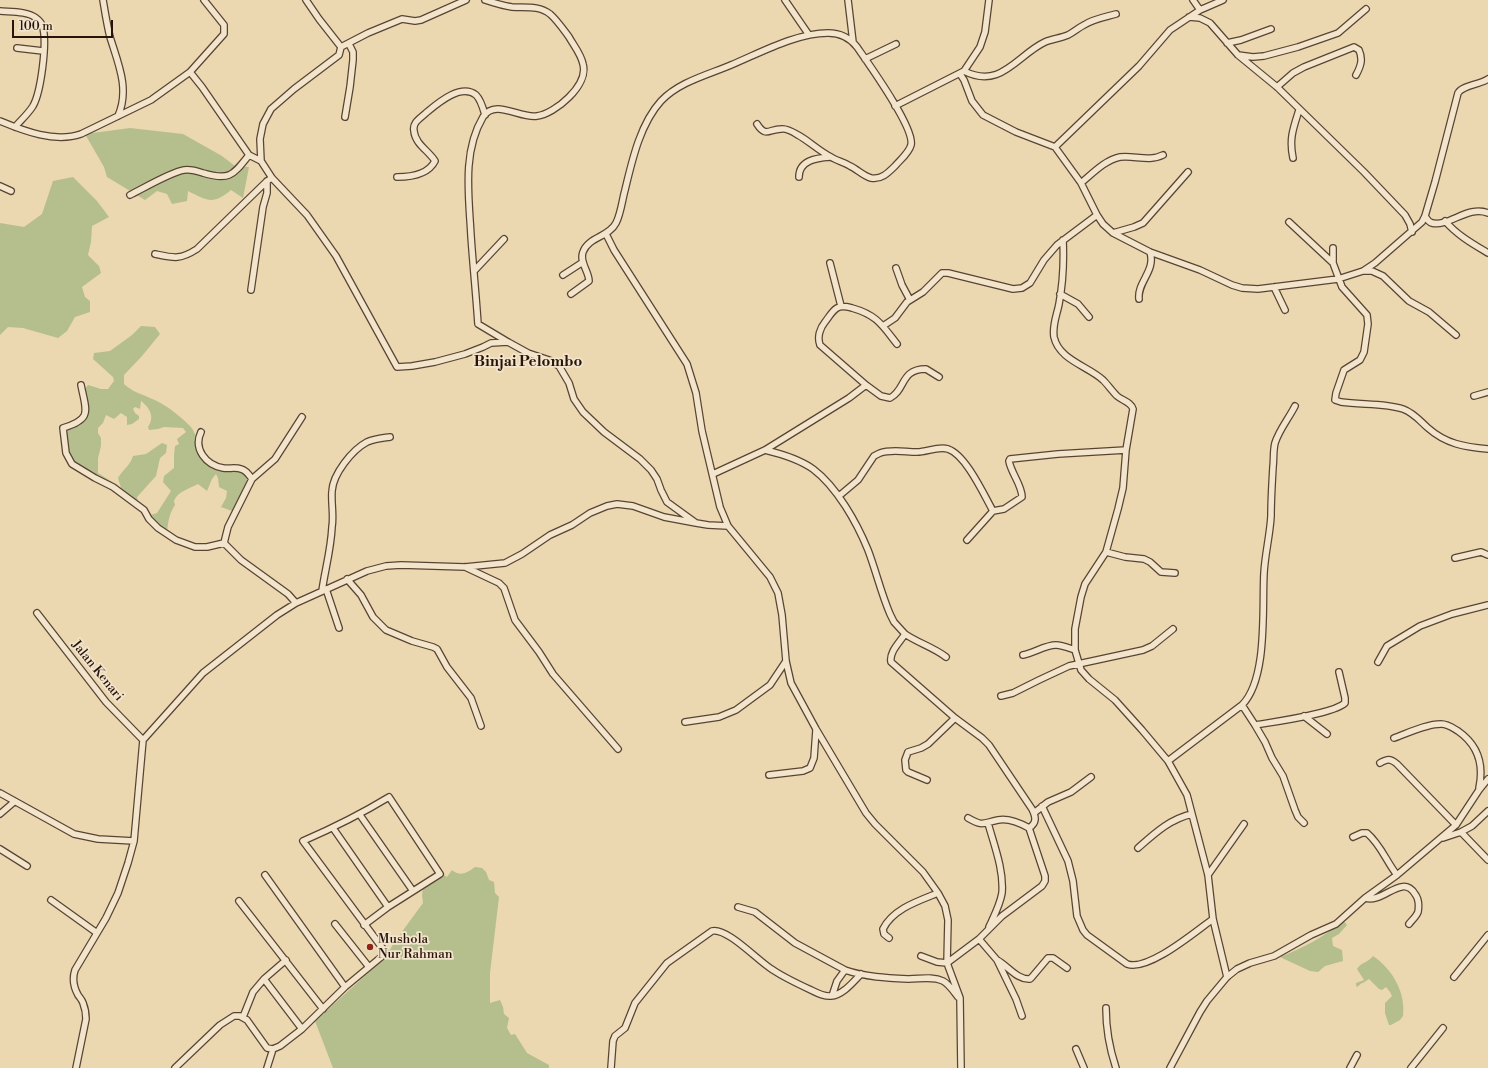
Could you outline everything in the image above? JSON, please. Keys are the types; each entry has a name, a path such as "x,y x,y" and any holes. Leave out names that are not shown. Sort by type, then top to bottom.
{"street":[{"path":"103,0 110,36 118,61 123,85 123,101 118,116"},
{"path":"0,121 14,127 52,136 70,137 81,134 151,100 190,72 223,36 225,27 204,0"},
{"path":"306,0 341,47"},
{"path":"341,47 402,19 415,21 422,20 466,0"},
{"path":"485,0 502,6 536,8 548,12 568,36 579,54 584,66 583,76 576,88 562,103 546,113 534,117 500,109 490,110 485,115 474,138 469,162 470,212 478,324 528,353 549,360 559,366 569,383 574,399 584,412 604,432 640,459 654,475 667,502 696,523"},
{"path":"785,0 810,35"},
{"path":"848,0 853,42"},
{"path":"895,106 962,73 980,47 986,26 989,0"},
{"path":"1193,0 1200,10"},
{"path":"1055,147 1139,66 1170,30 1200,10 1223,0"},
{"path":"1238,55 1253,57 1264,56 1298,47 1338,33 1366,9"},
{"path":"0,11 23,13 35,17 40,21 42,27 43,51 41,77 36,99 28,113 14,127"},
{"path":"962,73 981,76 997,75 1013,66 1043,43 1067,36 1092,21 1116,14"},
{"path":"1190,17 1200,18 1210,23 1238,55 1277,87 1364,172 1405,215 1412,232"},
{"path":"1227,43 1241,40 1271,29"},
{"path":"571,294 589,281 583,262 582,253 585,248 595,239 606,234 613,228 617,220 633,155 644,128 660,102 673,91 701,77 784,43 810,35 833,33 848,38 853,42 895,106 908,130 911,143 903,158 887,174 878,178 870,178 851,166 830,157 788,130 781,129 766,132 759,128 757,124"},
{"path":"344,117 350,87 353,60 353,52 349,44"},
{"path":"865,59 896,44"},
{"path":"341,47 339,55 289,93 271,109 263,124 260,139 261,161 270,180 307,215 336,256 397,367 434,362 465,354 491,343 508,342"},
{"path":"1277,87 1293,73 1304,67 1354,47 1359,50 1361,58 1360,67 1356,76"},
{"path":"17,48 43,51"},
{"path":"190,72 250,155 261,161"},
{"path":"962,73 972,101 983,115 1016,132 1055,147 1080,183 1103,224 1113,233 1150,252 1200,270 1232,285 1242,288 1258,289 1338,279 1363,271 1375,263 1412,232 1425,216 1458,93 1464,87 1476,85 1488,78"},
{"path":"397,177 416,176 435,161 431,154 424,149 419,142 414,133 414,128 417,120 439,102 452,94 464,92 472,93 479,99 485,115"},
{"path":"1293,158 1291,139 1299,110"},
{"path":"130,195 173,174 185,170 196,171 212,176 227,176 235,172 250,155"},
{"path":"1080,183 1114,159 1124,157 1155,158 1163,155"},
{"path":"799,177 801,168 808,162 818,158 830,157"},
{"path":"1113,233 1143,223 1188,172"},
{"path":"156,254 178,258 197,249 270,180"},
{"path":"251,290 263,207 270,180"},
{"path":"0,186 11,191"},
{"path":"1425,216 1431,223 1445,221 1474,211 1484,211 1488,213"},
{"path":"883,326 895,318 910,300 923,292 942,272 1012,289 1026,286 1034,278 1044,260 1063,240 1097,215"},
{"path":"1445,221 1450,228 1488,253"},
{"path":"1289,222 1333,263"},
{"path":"606,234 614,250 687,364 696,393 701,426 720,507 728,526 770,577 778,593 782,616 786,661 791,683 816,729 866,813 923,872 945,906 947,914 947,963 960,998 961,1068"},
{"path":"474,271 504,239"},
{"path":"1063,240 1063,272 1053,330 1054,338 1059,348 1066,355 1103,380 1117,396 1132,406 1133,412 1126,450 1122,488 1106,552 1085,584 1081,597 1075,629 1075,650 1081,670 1089,679 1120,705 1168,761 1187,795 1208,875 1213,918 1227,977"},
{"path":"1333,248 1333,263 1338,279 1342,287 1367,315 1368,324 1366,346 1362,356 1355,364 1344,370 1335,400 1341,402 1404,409 1413,414 1427,428 1445,441 1466,447 1488,449"},
{"path":"1139,299 1140,289 1152,262 1150,252"},
{"path":"563,275 583,262"},
{"path":"830,263 841,306"},
{"path":"896,268 902,285 910,300"},
{"path":"1363,271 1372,271 1383,276 1409,301 1433,315 1456,335"},
{"path":"1274,287 1285,310"},
{"path":"1060,294 1078,304 1090,317"},
{"path":"896,344 883,326 872,315 841,306 832,312 822,326 819,334 819,342 825,350 866,385 882,396 890,398 895,395 906,377 914,372 926,369 939,377"},
{"path":"81,385 85,407 84,417 78,424 63,428 66,453 72,464 113,487 144,510 149,519 158,528 176,540 202,548 224,543"},
{"path":"713,474 765,450 849,398 866,385"},
{"path":"1474,396 1488,392"},
{"path":"1168,761 1248,700 1256,680 1260,657 1265,562 1271,515 1274,450 1278,436 1295,406"},
{"path":"224,543 228,527 252,479 275,460 302,417"},
{"path":"201,432 198,446 206,460 216,466 241,468 246,471 252,479"},
{"path":"339,628 324,590 332,530 332,491 334,480 343,465 362,445 370,441 390,437"},
{"path":"839,496 858,480 877,454 883,452 921,452 942,448 954,453 963,461 993,511"},
{"path":"765,450 788,456 814,470 829,484 839,496 858,530 894,622 905,634 919,643 938,651 946,657"},
{"path":"967,540 993,511 1004,509 1022,497 1022,491 1010,467 1010,459 1058,454 1126,450"},
{"path":"76,1068 86,1019 86,1011 83,1001 78,995 72,981 73,976 75,970 106,918 118,893 128,863 134,840 143,740 203,673 266,622 296,603 367,571 386,566 401,565 465,567 498,564 514,559 590,513 607,506 617,504 633,506 664,517 708,525 728,526"},
{"path":"224,543 241,560 288,594 296,603"},
{"path":"1106,552 1125,557 1144,559 1150,562 1161,572 1175,573"},
{"path":"1455,558 1481,552 1488,555"},
{"path":"465,567 490,578 504,588 515,620 539,652 553,674 618,749"},
{"path":"348,579 361,595 373,617 386,630 412,641 433,647 439,652 447,667 471,698 481,726"},
{"path":"1378,662 1387,646 1420,626 1452,614 1488,605"},
{"name":"Jalan Kenari","path":"37,613 106,702 143,740"},
{"path":"1002,696 1010,695 1057,671 1078,663 1116,657 1143,650 1152,646 1173,630"},
{"path":"905,634 892,653 891,662 955,718 971,728 989,745 1034,813 1036,819 1029,828"},
{"path":"1023,655 1045,647 1057,645 1075,650"},
{"path":"685,722 719,717 736,710 770,685 786,661"},
{"path":"1255,725 1332,710 1345,703 1340,672"},
{"path":"1242,705 1266,742 1272,758 1284,776 1295,810 1298,817 1304,823"},
{"path":"1304,716 1327,734"},
{"path":"927,780 906,770 906,755 910,750 921,748 928,744 955,718"},
{"path":"1394,738 1437,724 1452,727 1468,738 1474,745 1478,755 1480,773 1479,790"},
{"path":"769,775 802,771 810,768 814,758 816,729"},
{"path":"1380,763 1386,759 1392,760 1456,825"},
{"path":"1034,813 1048,802 1071,792 1091,777"},
{"path":"1170,1068 1200,1012 1227,977 1237,969 1250,963 1274,956 1311,935 1336,924 1365,898 1397,875 1456,825 1488,779"},
{"path":"0,793 74,834 98,839 134,840"},
{"path":"175,1068 220,1025 234,1016 243,1017 251,1025 266,1047 273,1049 280,1046 302,1029 345,987 386,953 364,925 303,840 360,815 389,798 440,874 388,907 364,925"},
{"path":"0,814 14,802"},
{"path":"1042,806 1068,861 1073,881 1077,916 1083,930 1127,964 1131,966 1138,965 1154,960 1213,918"},
{"path":"1439,839 1461,832 1472,826 1488,811"},
{"path":"1138,848 1164,825 1177,818 1192,814"},
{"path":"360,815 414,891"},
{"path":"922,956 937,962 947,963 979,939 1002,916 1042,886 1045,881 1045,876 1029,828 1004,819 979,824 968,818"},
{"path":"986,933 1000,901 1002,886 1001,874 988,823"},
{"path":"1208,875 1244,824"},
{"path":"333,828 388,907"},
{"path":"1461,832 1488,860"},
{"path":"1353,837 1362,833 1367,833 1378,844 1397,875"},
{"path":"0,849 27,866"},
{"path":"266,875 345,987"},
{"path":"1365,898 1375,899 1400,886 1409,887 1418,899 1418,906 1416,916 1408,924"},
{"path":"889,938 884,934 883,929 893,916 905,908 938,893"},
{"path":"51,900 97,933"},
{"path":"239,901 323,1009"},
{"path":"738,907 756,912 795,943 845,970 861,974 910,979 936,979 944,981 960,998"},
{"path":"335,924 368,967"},
{"path":"612,1068 613,1041 615,1036 625,1028 635,1003 667,963 706,934 714,930 732,938 773,970 821,994 832,996 847,988 861,974"},
{"path":"1454,978 1488,936"},
{"path":"979,939 998,960 1025,980 1030,979 1048,958 1053,958 1067,968"},
{"path":"243,1017 253,992 264,979 286,960"},
{"path":"998,960 1022,1016"},
{"path":"832,996 837,981 845,970"},
{"path":"264,979 302,1029"},
{"path":"1106,1008 1107,1032 1110,1049 1116,1068"},
{"path":"1411,1068 1443,1028"},
{"path":"267,1068 273,1049"},
{"path":"1076,1049 1084,1068"},
{"path":"1350,1068 1356,1055"}],"green space":[{"path":"130,128 183,134 222,156 235,166 249,167 243,198 231,190 215,200 206,199 188,191 187,201 172,204 167,194 157,191 145,200 107,177 104,167 85,134"},
{"path":"73,177 97,201 109,217 92,226 88,255 99,266 101,273 82,287 85,297 90,301 90,312 75,317 67,331 58,338 23,328 8,327 0,335 0,223 24,227 42,214 53,181"},
{"path":"141,326 155,327 160,334 124,375 124,384 133,391 166,406 186,422 193,430 202,458 209,466 220,470 239,470 247,477 241,496 232,511 221,507 226,498 227,491 219,487 216,474 207,491 198,484 178,495 174,501 175,505 169,518 167,533 153,520 151,515 157,513 171,491 163,482 164,476 174,468 175,446 179,444 177,439 186,432 183,428 164,427 149,430 148,427 151,416 147,407 141,401 140,409 135,407 133,409 139,416 139,419 132,424 127,425 127,417 121,413 114,419 106,415 103,423 98,428 98,433 101,438 101,446 98,458 98,473 117,485 98,478 77,465 69,456 67,448 66,434 68,431 84,422 88,417 84,390 88,385 101,389 108,389 114,381 113,377 93,359 94,353 110,351 132,335"},
{"path":"162,443 167,445 166,453 160,458 156,476 137,497 138,502 119,490 121,488 118,478 133,456 146,454"},
{"path":"475,867 482,868 486,872 489,880 494,882 495,893 499,897 490,973 490,1003 500,1000 504,1014 509,1018 507,1028 511,1035 515,1034 527,1053 549,1065 549,1068 333,1068 315,1021 387,956 393,944 423,903 423,889 444,875 447,877 452,870 461,874"},
{"path":"1343,920 1347,925 1339,934 1332,938 1333,946 1342,950 1343,961 1325,966 1318,972 1310,971 1280,957 1313,942 1329,932"},
{"path":"1373,956 1392,974 1400,990 1403,1016 1400,1020 1391,1025 1389,1025 1385,1013 1385,1003 1392,996 1386,987 1382,990 1379,989 1369,979 1357,987 1356,985 1356,983 1364,980 1357,969 1360,965"}],"place":[{"name":"Mushola Nur Rahman","path":"370,947"}],"district":[{"name":"Binjai Pelombo","path":"528,362"}]}
